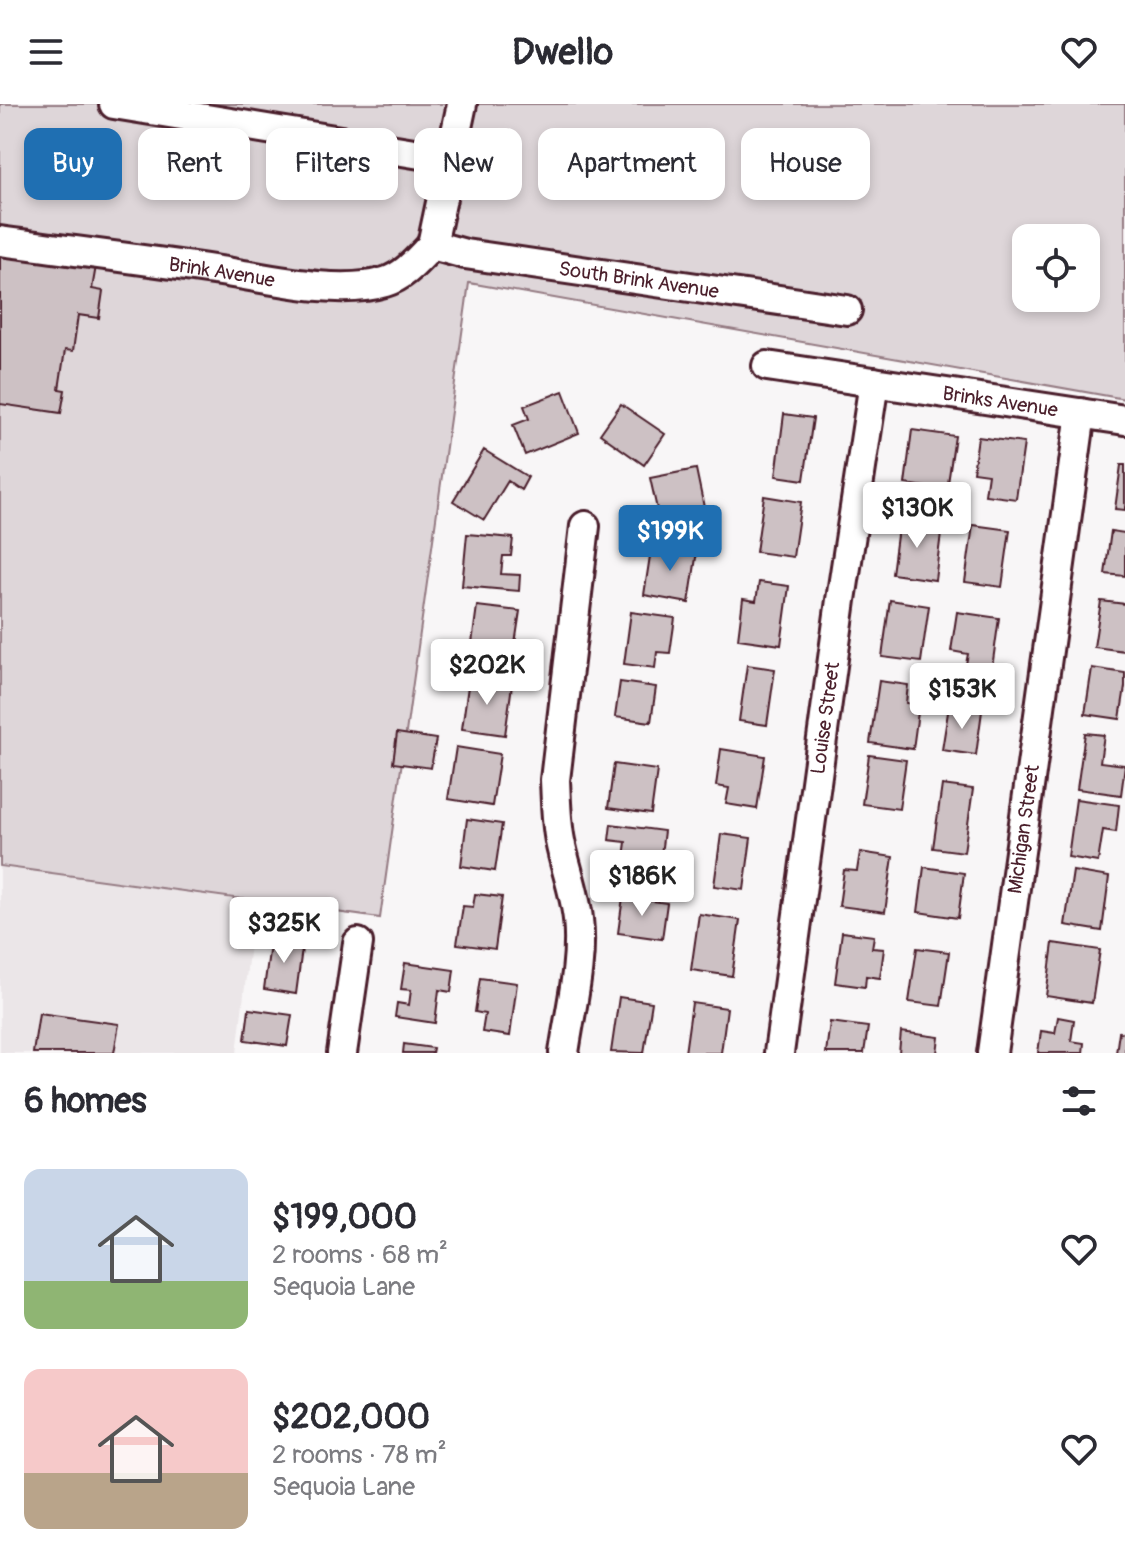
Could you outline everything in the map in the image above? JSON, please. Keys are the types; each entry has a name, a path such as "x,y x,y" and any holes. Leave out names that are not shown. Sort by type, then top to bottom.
{"street":[{"path":"114,104 414,153"},
{"path":"457,128 462,104"},
{"path":"432,245 442,200"},
{"name":"Brink Avenue","path":"0,241 299,283 353,287 398,277 432,245"},
{"name":"South Brink Avenue","path":"432,245 465,254 847,310"},
{"path":"767,366 874,382"},
{"name":"Brinks Avenue","path":"874,382 1125,420"},
{"name":"Louise Street","path":"779,1053 874,382"},
{"name":"Michigan Street","path":"992,1053 1081,413"},
{"path":"564,1053 579,935 574,895 559,839 555,780 585,526"},
{"path":"342,1053 358,943"}],"shaded area":[{"path":"0,104 1125,104 1125,399 469,283 380,918 0,866 0,252 298,294 437,257 463,264 857,322 861,301 422,239 400,261 380,272 327,275 0,230"},
{"path":"0,866 255,902 237,1053 0,1053"}],"building":[{"path":"0,252 96,266 92,289 103,291 99,318 78,315 73,351 65,350 59,389 65,390 61,413 0,404"},
{"path":"563,391 579,433 525,455 513,425 529,419 524,406"},
{"path":"621,404 665,434 644,465 600,434"},
{"path":"784,414 813,418 804,480 776,476"},
{"path":"912,430 955,436 947,490 905,484"},
{"path":"978,437 1024,443 1016,499 985,495 988,474 973,472"},
{"path":"484,450 528,477 521,490 508,481 484,520 453,501"},
{"path":"1121,465 1125,465 1125,510 1115,509"},
{"path":"696,469 706,517 661,527 650,478"},
{"path":"764,496 801,502 793,557 756,552"},
{"path":"899,520 942,526 935,580 892,574"},
{"path":"973,525 1010,530 1002,587 965,582"},
{"path":"1111,531 1125,533 1125,576 1105,574"},
{"path":"467,534 513,538 511,556 503,556 501,574 520,575 519,591 462,586"},
{"path":"652,543 697,551 689,603 644,595"},
{"path":"759,582 789,586 781,645 738,639 743,599 756,601"},
{"path":"890,600 929,606 921,662 882,657"},
{"path":"1101,601 1125,604 1125,651 1094,647"},
{"path":"477,606 520,611 512,664 470,658"},
{"path":"631,612 675,618 670,653 657,652 655,668 624,664"},
{"path":"957,612 999,618 992,668 966,664 968,654 951,651"},
{"path":"747,665 775,669 767,725 739,721"},
{"path":"1092,668 1125,673 1120,719 1085,714"},
{"path":"469,679 512,685 505,735 462,729"},
{"path":"879,681 908,685 906,703 919,705 913,749 870,743"},
{"path":"620,682 656,687 651,722 615,717"},
{"path":"949,706 982,711 976,755 942,750"},
{"path":"397,733 436,739 431,768 393,763"},
{"path":"1085,733 1104,735 1100,762 1125,765 1121,795 1077,789"},
{"path":"456,747 500,754 492,806 448,799"},
{"path":"721,749 765,756 757,809 726,804 729,788 716,786"},
{"path":"869,755 906,760 899,809 862,804"},
{"path":"614,764 657,770 651,814 608,808"},
{"path":"942,785 973,789 964,852 933,848"},
{"path":"1076,799 1119,805 1116,832 1103,830 1098,862 1068,857"},
{"path":"467,819 502,824 495,871 461,866"},
{"path":"611,824 664,831 658,878 622,873 626,842 609,840"},
{"path":"721,834 751,838 744,890 714,886"},
{"path":"860,852 893,857 885,912 839,906 844,870 857,871"},
{"path":"924,867 964,873 958,918 918,912"},
{"path":"1073,871 1109,877 1102,931 1065,925"},
{"path":"475,894 502,897 495,949 457,944 463,906 473,907"},
{"path":"623,897 667,903 662,939 618,933"},
{"path":"699,914 740,920 732,976 691,970"},
{"path":"842,932 874,936 872,948 884,949 880,978 866,976 865,987 835,983"},
{"path":"271,937 303,941 296,994 264,989"},
{"path":"1053,943 1100,950 1092,1003 1046,996"},
{"path":"917,948 949,952 941,1006 909,1002"},
{"path":"405,963 454,970 451,992 439,990 435,1023 395,1017 397,1003 409,1005 411,990 401,989"},
{"path":"480,978 517,983 510,1036 482,1032 485,1014 475,1012"},
{"path":"619,997 652,1002 644,1053 611,1052"},
{"path":"692,1003 727,1008 721,1053 685,1053"},
{"path":"249,1009 292,1015 287,1046 245,1040"},
{"path":"39,1013 119,1024 114,1053 33,1053"},
{"path":"1058,1017 1074,1020 1071,1041 1084,1043 1083,1053 1038,1053 1041,1031 1055,1033"},
{"path":"830,1022 868,1027 864,1053 826,1053"},
{"path":"901,1032 939,1037 937,1053 899,1053"},
{"path":"1119,1032 1125,1033 1125,1053 1116,1053"},
{"path":"404,1044 433,1048 432,1053 403,1053"}]}
